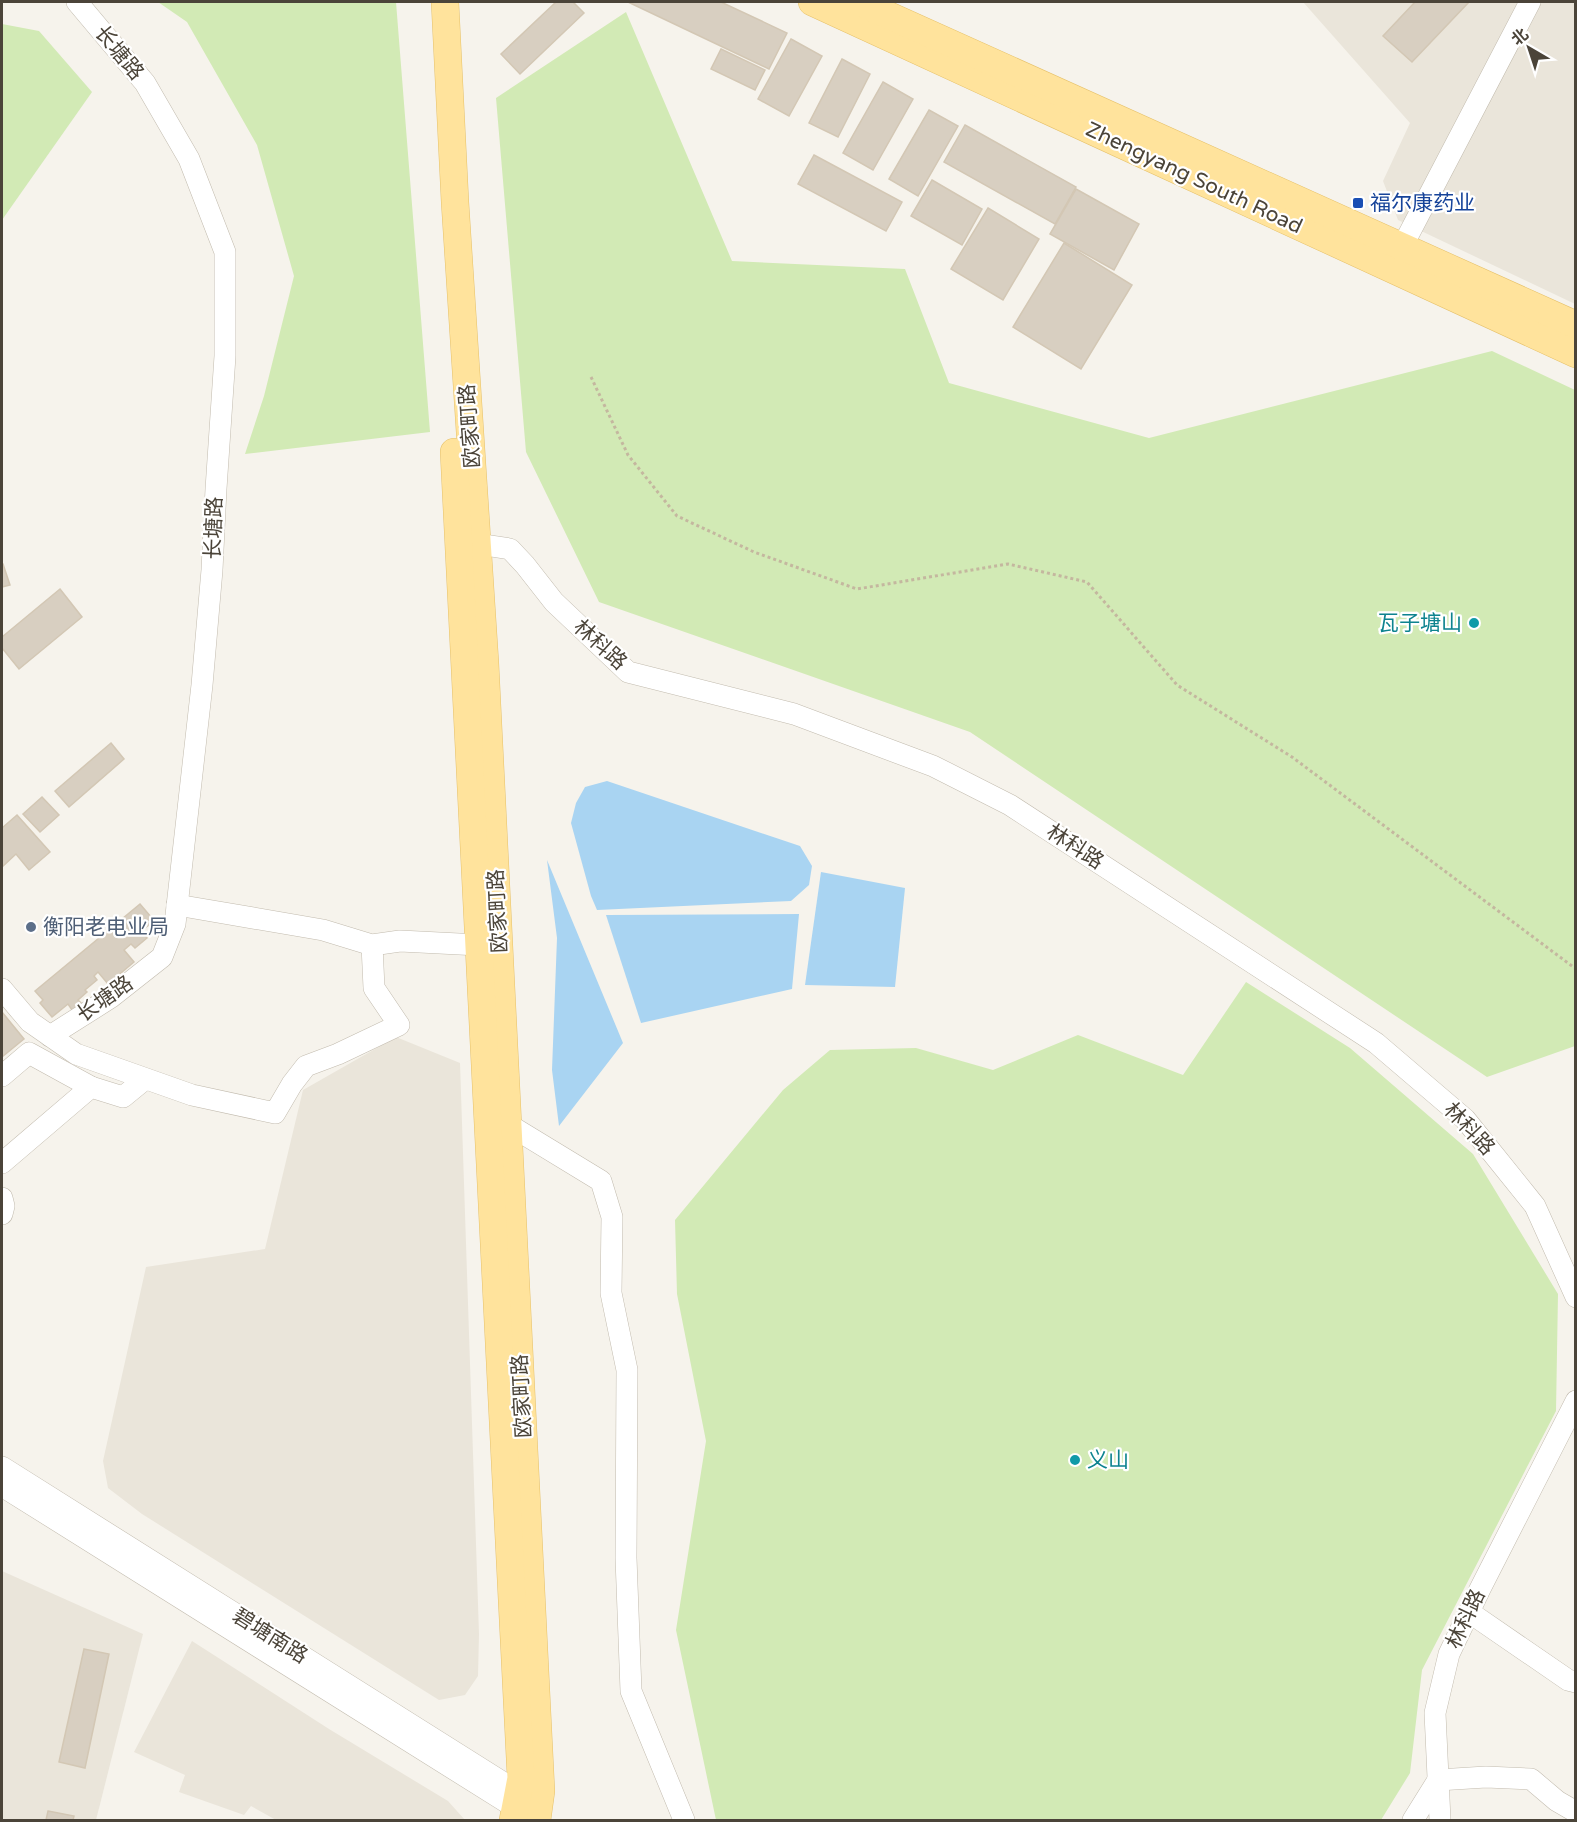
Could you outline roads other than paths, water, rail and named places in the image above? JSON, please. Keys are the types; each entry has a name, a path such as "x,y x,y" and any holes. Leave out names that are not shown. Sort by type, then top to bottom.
{"main road":[{"name":"欧家町路","path":"431,2 521,1778 526,1810"},
{"name":"欧家町路","path":"446,2 455,202 478,544 509,1125 526,1810"},
{"path":"450,100 460,2"},
{"name":"Zhengyang South Road","path":"812,2 1575,354"},
{"name":"Zhengyang South Road","path":"859,2 1575,326"}],"street":[{"name":"长塘路","path":"50,1036 110,998 162,957 175,924 202,685 212,570 225,356 225,252 189,159 145,83 77,2"},
{"path":"1402,247 1530,2"},
{"name":"林科路","path":"478,544 510,549 554,602 628,672 794,714 943,771 1010,805 1376,1043 1466,1119 1535,1206 1575,1297"},
{"path":"177,905 323,930 372,945 400,941 479,945"},
{"path":"2,989 30,1022 76,1054 192,1095 275,1113 306,1066 338,1054 399,1025 374,988 372,945"},
{"path":"2,1076 29,1053 91,1087 123,1097 145,1078"},
{"path":"2,1163 91,1087"},
{"path":"509,1125 602,1181 612,1217 611,1293 627,1371 626,1558 631,1691 684,1821"},
{"path":"2,1198 4,1206 2,1214"},
{"name":"林科路","path":"1440,1821 1435,1713 1449,1654 1575,1401"},
{"name":"碧塘南路","path":"2,1467 526,1810"},
{"name":"碧塘南路","path":"2,1486 526,1810"},
{"path":"1469,1612 1568,1680 1575,1682"},
{"path":"1413,1821 1438,1780 1486,1777 1531,1779 1557,1801 1575,1812"}],"water":[{"path":"607,781 800,846 812,866 809,885 791,901 597,910 571,823 576,803 585,787"},
{"path":"547,860 623,1043 559,1126 552,1070 557,938"},
{"path":"821,872 905,888 895,987 805,985"},
{"path":"799,914 792,989 641,1023 606,915"}],"place":[{"name":"福尔康药业","path":"1358,203"},
{"name":"瓦子塘山","path":"1474,623"},
{"name":"衡阳老电业局","path":"31,927"},
{"name":"义山","path":"1075,1460"}]}
